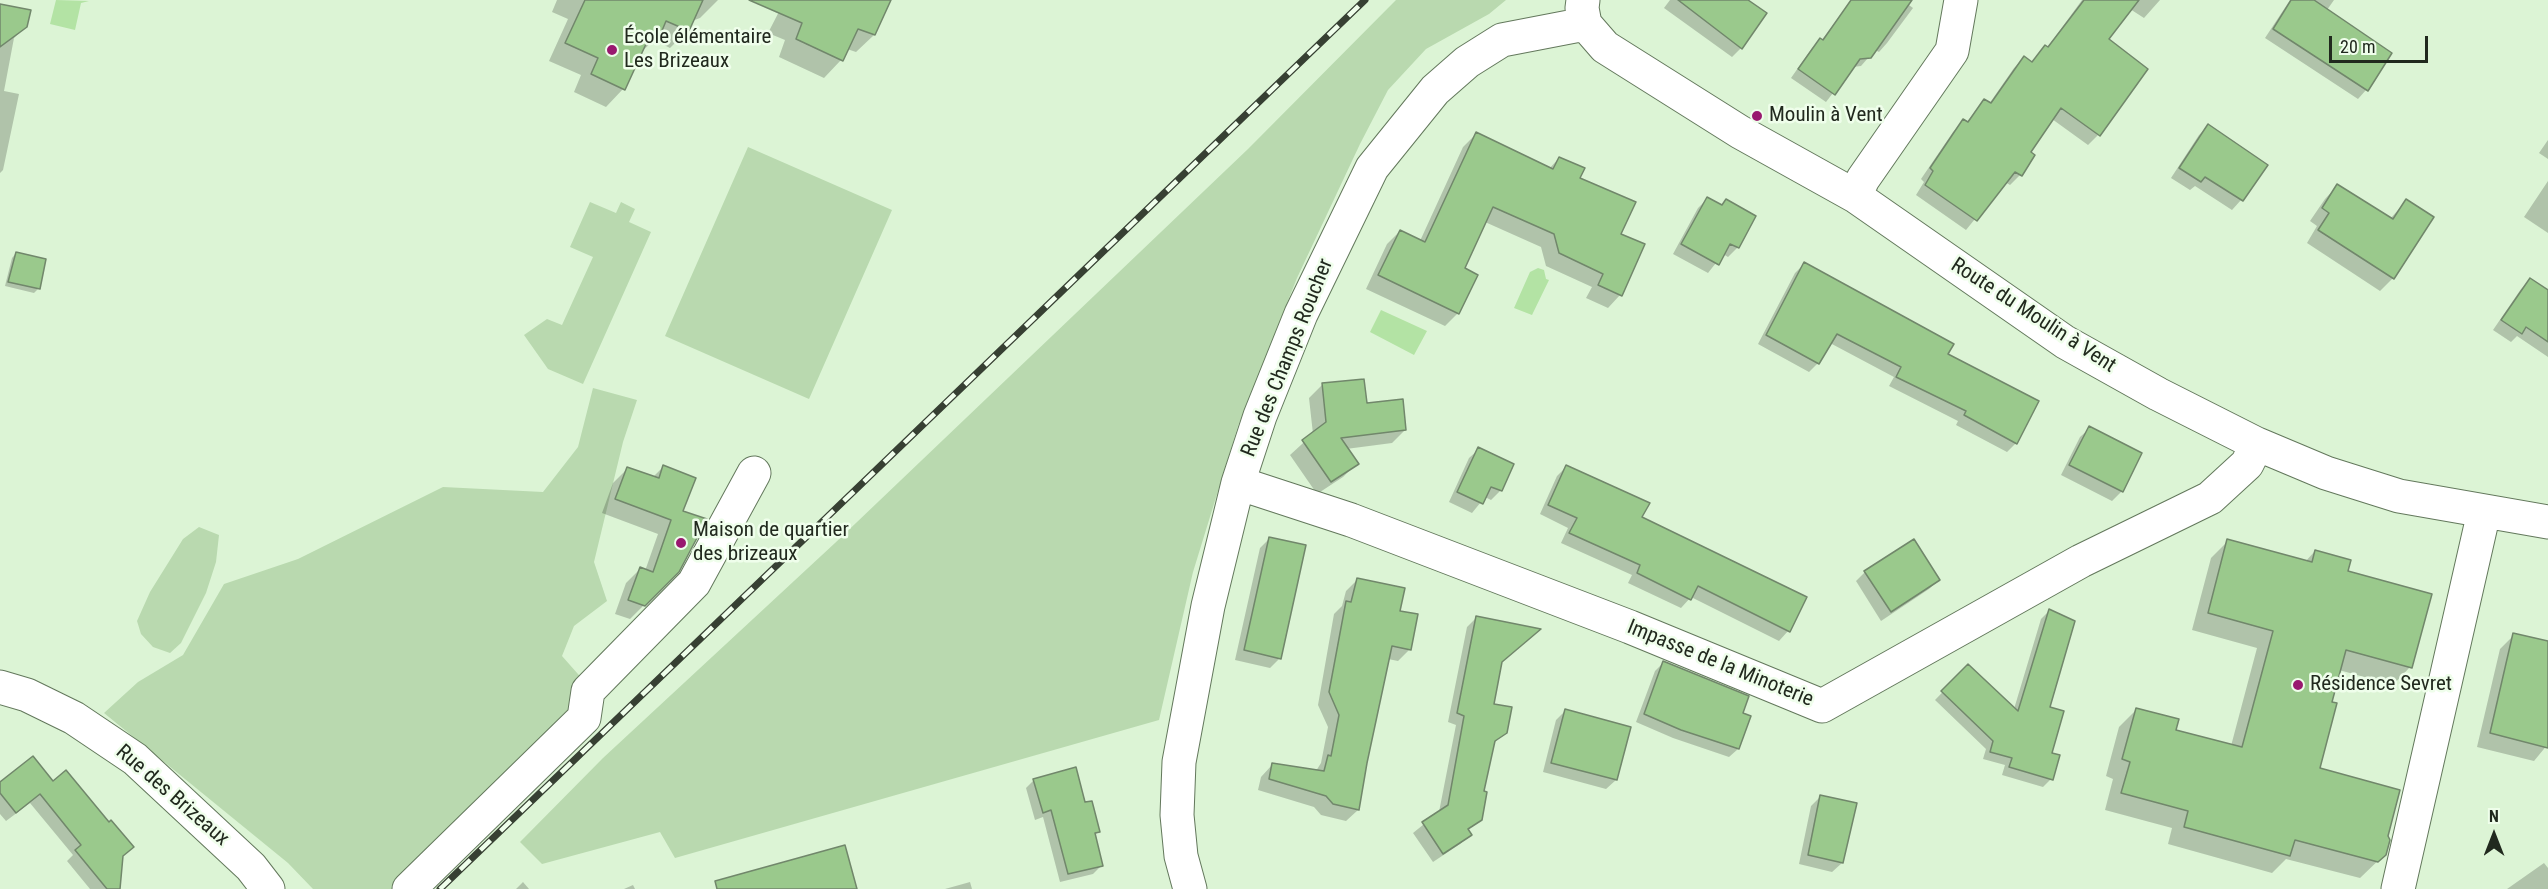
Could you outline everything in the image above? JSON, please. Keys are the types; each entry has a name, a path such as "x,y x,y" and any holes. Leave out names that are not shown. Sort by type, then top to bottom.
{"street":[{"path":"1855,196 1863,179 1952,51 1961,0"},
{"name":"Route du Moulin à Vent","path":"1584,12 1605,46 1636,68 1740,132 1855,196 2065,342 2158,394 2257,444 2313,469 2398,496 2548,522"},
{"name":"Rue des Champs Roucher","path":"1190,889 1181,856 1177,815 1179,762 1208,606 1238,483 1260,416 1301,314 1372,168 1435,90 1467,62 1502,40 1584,12"},
{"name":"Impasse de la Minoterie","path":"1238,483 1351,520 1630,627 1822,706 2081,561 2210,498 2247,464 2257,444"},
{"path":"408,889 584,718 588,691 694,583 754,473"},
{"path":"2398,889 2484,512"},
{"name":"Rue des Brizeaux","path":"0,687 27,695 74,718 135,759 251,867 268,889"}],"shaded area":[{"path":"56,0 89,1 81,3 75,30 50,24"},
{"path":"1396,0 1506,0 1489,14 1426,49 1388,90 1360,144 1297,278 1238,426 1193,572 1159,720 675,858 660,832 542,864 520,842 603,758 835,543 1248,149"},
{"path":"748,147 892,210 809,399 665,336"},
{"path":"590,202 616,213 621,202 635,209 629,222 651,232 583,384 548,369 524,335 547,319 562,325 593,257 570,247"},
{"path":"1538,268 1544,270 1546,279 1549,280 1532,315 1514,308 1530,272"},
{"path":"1381,310 1427,331 1414,355 1370,332"},
{"path":"593,388 637,400 623,442 594,562 607,601 574,626 562,656 593,691 419,889 313,889 288,863 104,713 138,682 183,655 224,584 298,559 443,487 543,492 578,447"},
{"path":"199,527 219,535 216,562 206,593 181,643 170,653 153,647 141,634 137,621 150,592 183,539"}],"building":[{"name":"École élémentaire Les Brizeaux","path":"585,0 703,0 689,31 666,21 659,38 651,33 625,90 591,74 598,58 565,43"},
{"name":"École élémentaire Les Brizeaux","path":"749,0 891,0 875,35 858,29 843,61 796,39 802,23"},
{"path":"1678,0 1748,0 1767,13 1742,49"},
{"path":"1851,0 1912,0 1871,58 1860,59 1835,95 1798,69 1820,38 1823,40"},
{"path":"2084,0 2139,0 2109,39 2148,69 2100,136 2061,108 2031,152 2035,155 2022,176 2015,172 1977,221 1925,185 1933,171 1930,168 1963,119 1968,122 1984,99 1991,103 2024,56 2032,62 2045,45 2048,47"},
{"path":"2291,0 2314,0 2392,53 2368,91 2273,29"},
{"path":"0,4 31,10 27,27 0,47"},
{"path":"2208,124 2268,165 2243,201 2205,177 2201,182 2179,168"},
{"path":"1476,132 1553,169 1559,157 1585,168 1580,178 1636,202 1621,234 1645,244 1622,296 1598,285 1603,274 1559,253 1554,234 1493,207 1465,268 1478,275 1459,314 1378,275 1400,230 1425,242"},
{"path":"2337,184 2393,219 2406,199 2434,217 2394,279 2318,230 2329,213 2322,208"},
{"path":"1707,197 1722,205 1726,199 1756,216 1739,248 1730,244 1719,265 1681,244"},
{"path":"16,252 46,259 40,289 8,282"},
{"path":"1804,262 1954,344 1948,354 2039,401 2017,444 1964,415 1966,411 1896,377 1901,367 1837,334 1819,364 1766,335"},
{"path":"2530,278 2548,290 2548,342 2526,327 2522,334 2501,320"},
{"path":"1364,379 1367,403 1403,399 1406,430 1341,438 1359,464 1331,482 1302,440 1326,422 1322,383"},
{"path":"2089,426 2142,453 2123,492 2069,465"},
{"path":"1478,447 1514,464 1502,491 1491,487 1483,504 1457,492"},
{"name":"Maison de quartier des brizeaux","path":"663,465 696,478 683,511 707,519 679,572 645,606 628,600 640,567 653,572 671,520 615,499 627,467 659,478"},
{"path":"1566,465 1650,503 1642,517 1807,597 1790,632 1698,586 1691,600 1637,573 1640,565 1569,533 1577,518 1548,505"},
{"path":"1269,537 1306,545 1281,659 1244,650"},
{"path":"1914,539 1940,580 1891,612 1864,571"},
{"name":"Résidence Sevret","path":"2227,539 2312,562 2315,550 2351,560 2348,571 2432,594 2412,668 2346,650 2332,702 2337,703 2320,768 2400,790 2388,836 2390,840 2386,855 2378,862 2295,840 2290,856 2184,827 2188,811 2121,793 2130,762 2122,759 2136,708 2179,719 2176,730 2242,747 2273,631 2208,613"},
{"path":"1357,578 1405,588 1400,611 1418,614 1411,650 1392,646 1359,810 1333,804 1326,796 1269,779 1272,763 1324,771 1328,755 1331,756 1339,715 1329,692 1346,601 1351,602"},
{"path":"2049,609 2075,621 2050,707 2064,711 2052,753 2060,755 2053,780 2009,767 2012,758 1990,752 1993,741 1941,691 1968,664 2018,711"},
{"path":"1476,616 1541,629 1502,662 1494,704 1512,707 1507,733 1495,741 1484,791 1487,792 1482,820 1468,829 1472,835 1443,854 1422,822 1448,805 1464,716 1457,713"},
{"path":"2513,633 2548,641 2548,748 2490,733"},
{"path":"1663,661 1749,696 1743,713 1751,716 1739,749 1681,730 1644,714"},
{"path":"1565,709 1631,727 1617,780 1551,763"},
{"path":"33,756 53,781 66,770 109,822 111,820 134,847 123,856 120,889 107,889 75,850 81,845 40,794 16,813 0,793 0,782"},
{"path":"1076,767 1085,802 1092,801 1100,832 1095,833 1103,866 1068,874 1051,810 1043,813 1033,779"},
{"path":"1820,795 1857,803 1843,863 1808,855"},
{"path":"845,845 857,889 717,889 715,881"}],"railway":[{"path":"440,889 1365,0"}],"place":[{"name":"École élémentaire Les Brizeaux","path":"612,50"},
{"name":"Moulin à Vent","path":"1757,116"},
{"name":"Maison de quartier des brizeaux","path":"681,543"},
{"name":"Résidence Sevret","path":"2298,685"}]}
